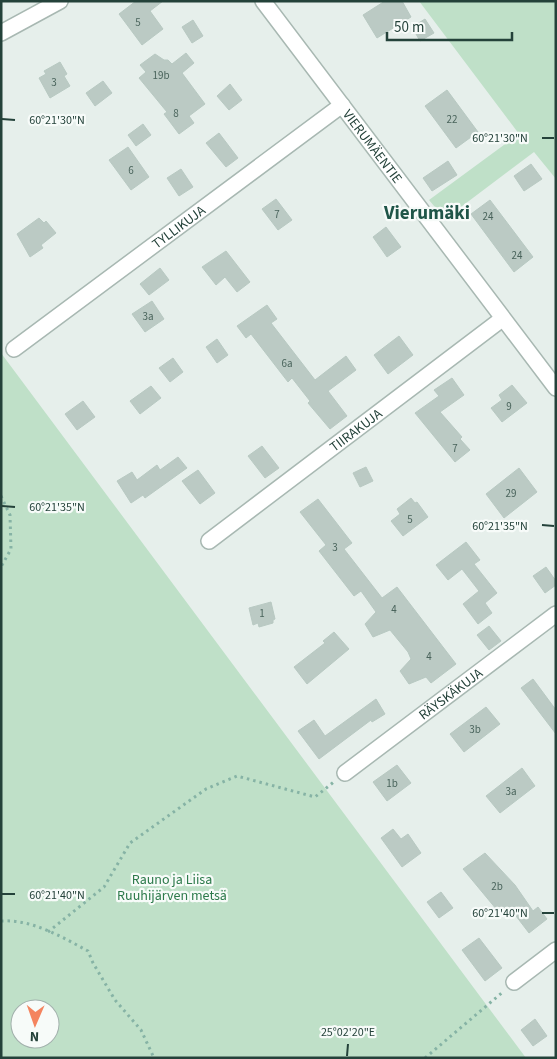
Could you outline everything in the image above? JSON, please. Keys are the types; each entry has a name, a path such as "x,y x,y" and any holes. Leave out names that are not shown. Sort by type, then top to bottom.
{"street":[{"path":"1,33 60,1"},
{"name":"VIERUMÄENTIE","path":"263,1 556,388"},
{"name":"TYLLIKUJA","path":"14,349 342,105"},
{"name":"TIIRAKUJA","path":"209,541 502,319"},
{"name":"RÄYSKÄKUJA","path":"345,773 556,614"},
{"path":"514,982 556,950"}],"path":[{"path":"1,496 10,515 11,549 1,567"},
{"path":"48,932 104,887 130,843 206,789 237,776 315,796 345,773"},
{"path":"1,921 23,922 88,951 115,1000 141,1030 154,1058"},
{"path":"425,1058 514,982"}],"green space":[{"path":"419,1 556,1 556,179 534,152 445,219 429,200 519,134"},
{"name":"Rauno ja Liisa Ruuhijärven metsä","path":"1,353 526,1058 1,1058"}],"building":[{"path":"136,1 163,1 150,11 163,29 142,45 119,14"},
{"path":"385,1 402,1 411,17 377,38 363,15"},
{"path":"425,19 434,33 420,41 412,27"},
{"path":"193,20 203,36 192,43 182,27"},
{"path":"186,53 194,63 182,73 205,104 189,116 194,123 179,134 164,114 167,112 139,78 146,72 140,65 155,54 172,64"},
{"path":"60,62 67,74 64,76 70,86 50,98 39,78 46,74 44,71"},
{"path":"103,81 112,93 95,106 86,93"},
{"path":"230,84 242,100 229,110 217,96"},
{"path":"447,90 478,132 456,148 425,106"},
{"path":"143,124 151,135 136,146 128,135"},
{"path":"219,133 238,158 226,167 206,143"},
{"path":"128,147 149,177 131,190 109,160"},
{"path":"448,161 457,175 432,191 423,178"},
{"path":"531,164 542,179 524,191 514,176"},
{"path":"181,169 193,187 179,196 167,178"},
{"path":"276,199 292,220 278,230 262,209"},
{"path":"490,200 533,257 514,272 471,214"},
{"path":"39,218 44,223 46,221 56,233 41,245 43,248 30,257 17,234"},
{"path":"386,227 401,247 387,257 373,237"},
{"path":"226,251 250,282 237,292 225,277 216,285 202,267"},
{"path":"160,268 169,280 149,295 140,284"},
{"path":"152,301 164,319 145,332 132,314"},
{"path":"267,305 277,319 271,323 315,380 346,356 356,370 328,391 347,416 330,429 308,403 310,401 292,378 288,382 251,334 246,338 237,326"},
{"path":"399,336 413,355 388,374 374,355"},
{"path":"217,339 228,355 217,363 206,347"},
{"path":"173,358 183,372 170,382 159,368"},
{"path":"452,378 464,395 440,412 462,437 460,439 470,450 455,462 415,413 439,396 434,390"},
{"path":"512,385 527,403 502,422 491,408 502,400 499,395"},
{"path":"151,386 161,398 140,414 130,401"},
{"path":"83,401 95,417 77,430 65,414"},
{"path":"262,446 279,468 265,478 248,456"},
{"path":"178,457 187,468 145,498 143,495 131,503 117,481 132,472 137,480 157,465 160,470"},
{"path":"366,467 373,481 360,487 353,473"},
{"path":"519,468 537,492 504,518 486,494"},
{"path":"198,470 215,493 200,504 182,481"},
{"path":"411,498 415,503 417,502 428,517 403,536 391,521 400,514 397,509"},
{"path":"318,499 352,543 344,549 382,598 397,587 456,664 431,683 426,677 409,684 400,671 411,659 408,652 390,630 373,637 365,624 376,612 361,591 354,596 319,551 326,545 300,512"},
{"path":"466,542 480,560 474,564 497,593 485,603 492,613 478,624 463,604 479,591 462,569 448,580 436,565"},
{"path":"546,567 556,581 556,585 545,593 533,576"},
{"path":"271,602 275,619 273,623 259,627 258,623 253,625 249,608"},
{"path":"489,626 501,641 489,650 477,635"},
{"path":"334,632 349,649 307,684 294,667 325,643 323,641"},
{"path":"533,679 556,710 556,734 521,688"},
{"path":"376,699 385,714 372,722 371,720 319,759 298,731 314,720 325,736"},
{"path":"486,707 500,724 464,752 450,734"},
{"path":"397,765 411,783 387,801 373,782"},
{"path":"522,768 535,786 500,813 486,796"},
{"path":"393,829 401,839 408,834 421,853 402,867 381,838"},
{"path":"485,853 515,885 533,911 538,907 547,919 529,933 516,916 512,919 508,915 506,917 499,908 497,910 463,869"},
{"path":"441,892 453,908 439,918 427,902"},
{"path":"479,938 502,968 485,981 462,950"},
{"path":"535,1019 547,1036 533,1046 521,1030"}],"district":[{"name":"Vierumäki","path":"427,212"}]}
